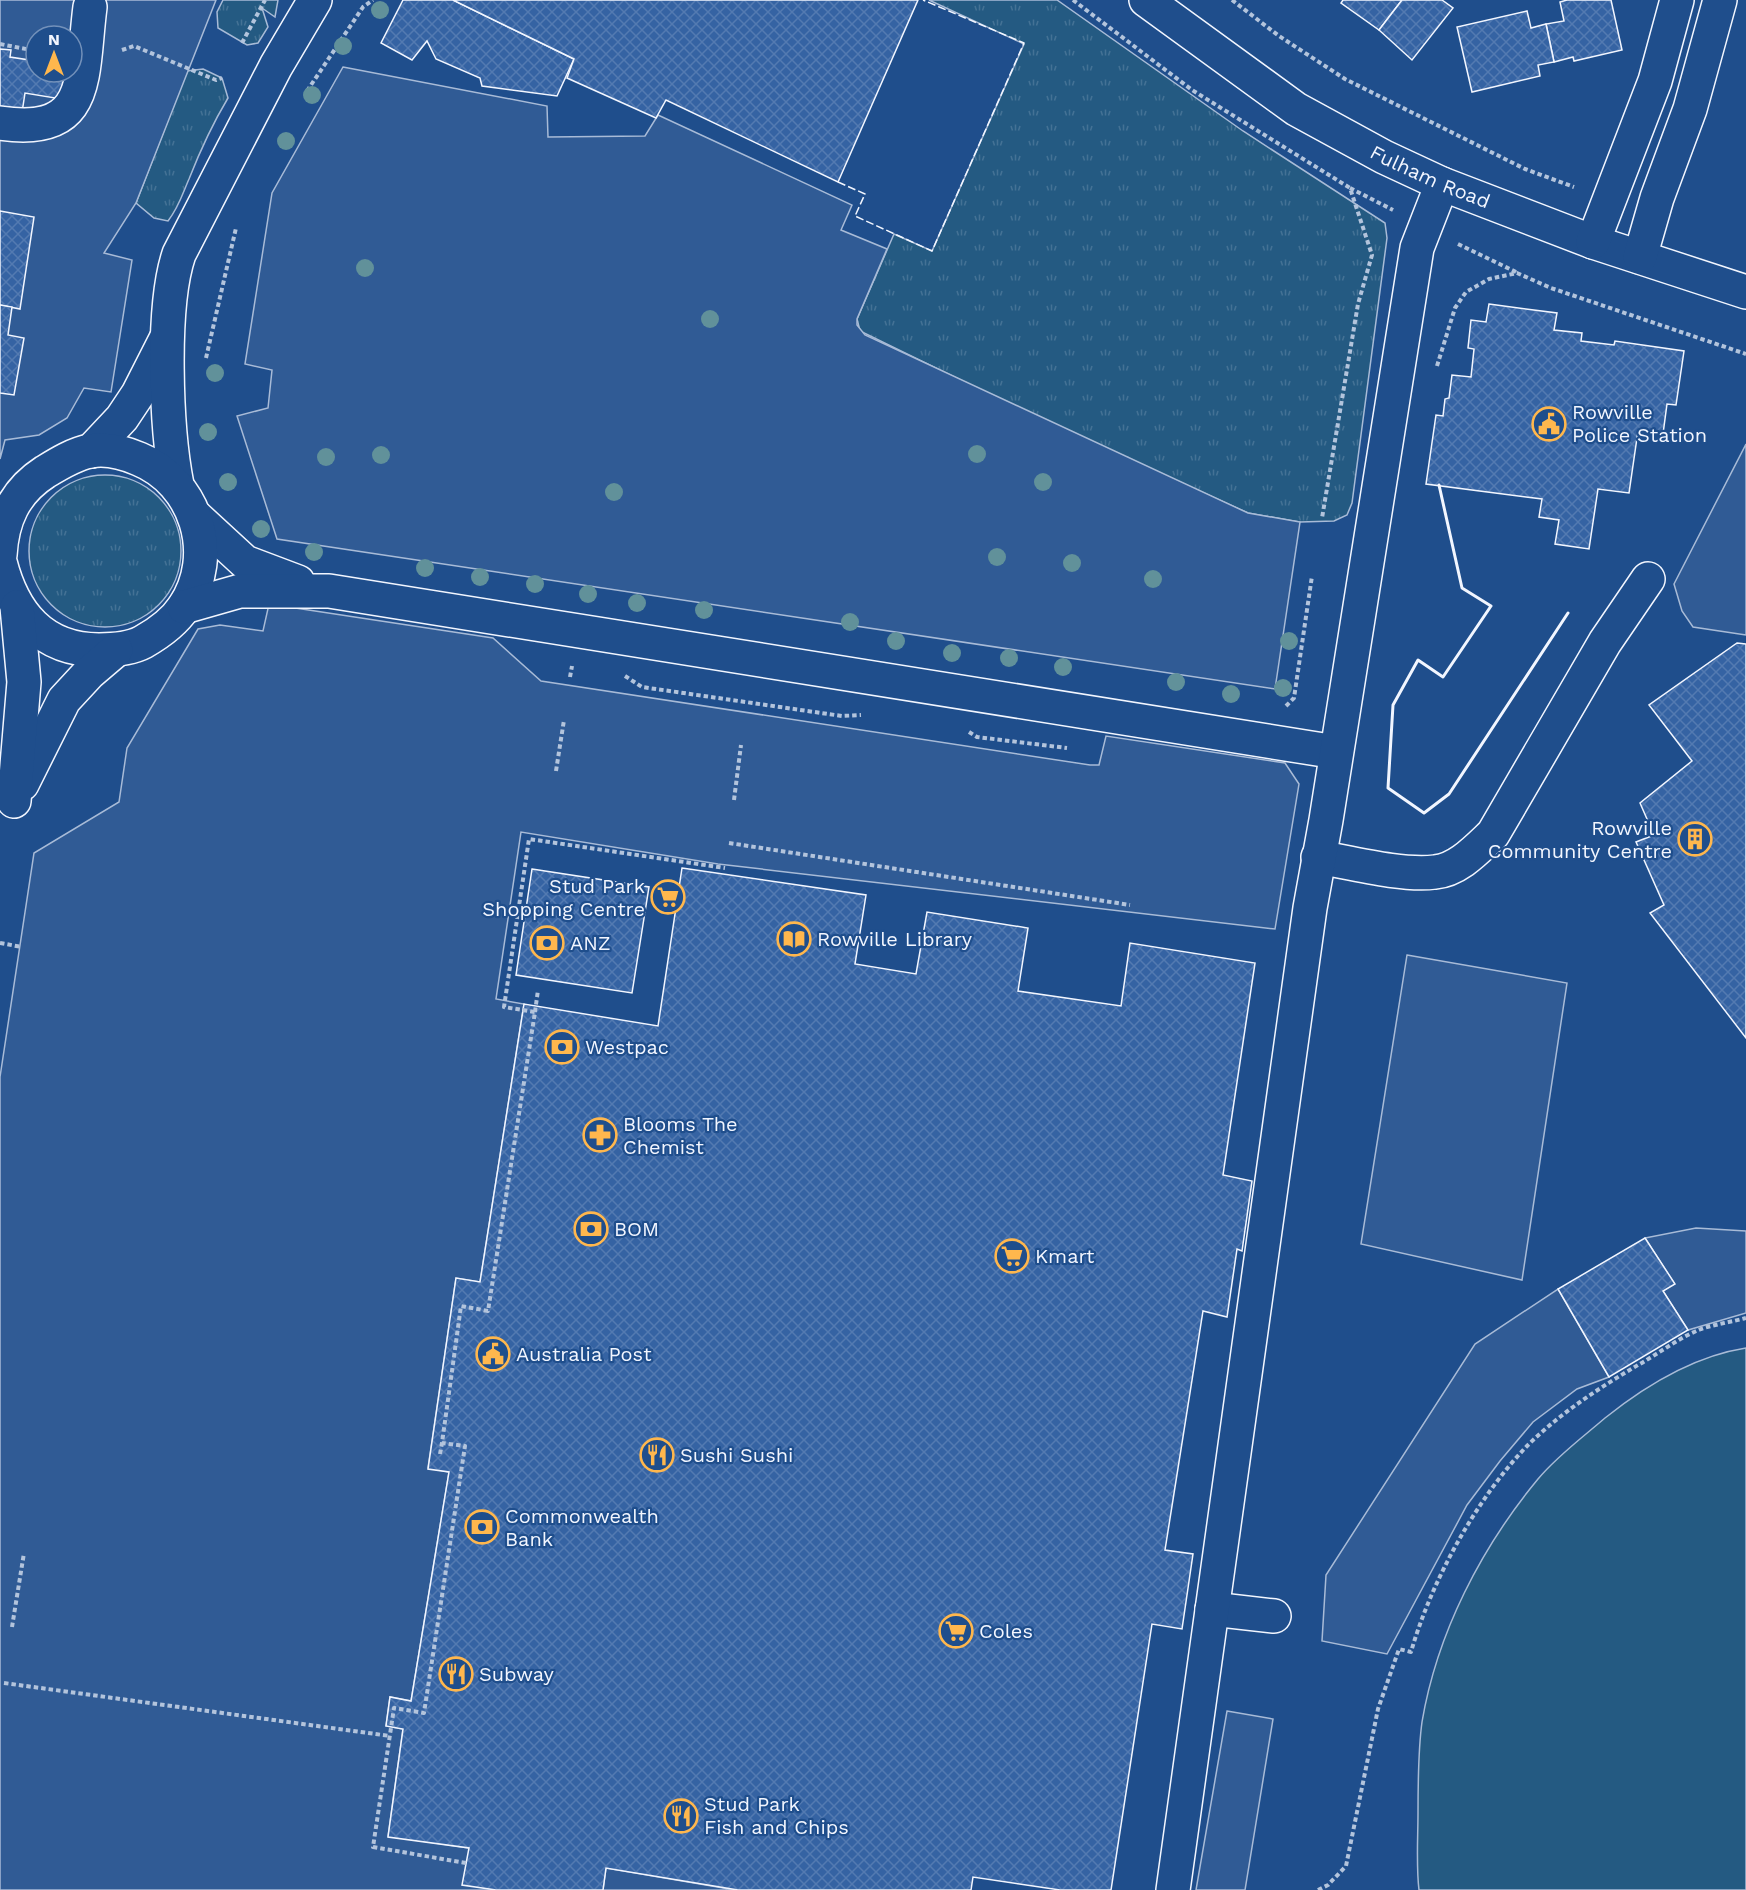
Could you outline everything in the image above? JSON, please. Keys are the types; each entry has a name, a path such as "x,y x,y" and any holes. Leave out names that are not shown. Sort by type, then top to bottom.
{"street":[{"path":"315,0 276,66 179,254 173,273 168,335 170,450 177,485 196,517 245,562 278,576 329,591 1336,752"},
{"name":"Fulham Road","path":"1146,0 1296,109 1366,148 1442,184 1593,242 1746,291"},
{"path":"1593,242 1655,81 1677,0"},
{"path":"1640,257 1657,198 1690,109 1720,0"},
{"path":"84,51 90,7"},
{"path":"0,123 34,126 51,123 66,113 78,96 80,84"},
{"path":"1173,1890 1318,857 1417,248 1442,184"},
{"path":"91,451 128,410 168,335"},
{"path":"0,555 1,532 6,506 35,478 61,462 91,451 123,453 153,465 177,485"},
{"path":"6,585 35,627 58,643 84,650 116,650 140,644 165,629 184,607 197,579 201,548 196,517"},
{"path":"1318,857 1386,869 1436,872 1468,858 1493,834 1605,642 1648,579"},
{"path":"6,585 24,682 14,801 45,734 64,700 88,673 116,650"},
{"path":"184,607 240,591 329,591"},
{"path":"1212,1609 1274,1616"}],"path":[{"path":"242,43 265,0"},
{"path":"334,48 363,7 373,0"},
{"path":"1073,0 1192,90 1350,188 1372,255 1358,304 1322,518"},
{"path":"1232,0 1279,36 1345,79 1525,169 1572,188"},
{"path":"0,44 24,49"},
{"path":"84,58 112,64 123,49 134,46 216,80 222,78"},
{"path":"204,364 238,219"},
{"path":"1434,376 1455,308 1466,292 1489,279 1517,273 1551,288 1746,354"},
{"path":"1281,708 1294,698 1312,576"},
{"path":"572,663 583,665"},
{"path":"615,670 642,687 842,716 865,715"},
{"path":"556,771 564,720"},
{"path":"734,800 741,745"},
{"path":"535,1012 504,1007 529,839 725,868"},
{"path":"729,843 1130,905"},
{"path":"0,943 22,947"},
{"path":"440,1454 461,1306 488,1311 538,990"},
{"path":"1318,1890 1328,1885 1346,1866 1378,1709 1399,1649 1411,1652 1422,1613 1440,1573 1471,1521 1511,1465 1528,1445 1599,1388 1700,1329 1746,1318"},
{"path":"442,1443 465,1446 424,1713 394,1708 373,1847 466,1863"},
{"path":"12,1627 24,1553"},
{"path":"4,1683 390,1736"}],"green space":[{"path":"223,0 278,0 275,17 262,8 268,27 258,43 247,45 218,28 217,12"},
{"path":"929,0 1057,0 1243,131 1385,223 1387,238 1352,503 1347,515 1334,521 1300,522 1248,513 1030,414 860,331 857,319 894,234 932,251 1024,44"},
{"path":"203,69 222,78 228,98 207,137 175,211 168,221 154,218 136,203 187,71"},
{"path":"105,475 134,481 159,497 175,522 181,551 175,580 159,605 134,621 105,627 76,621 51,605 35,580 29,551 35,522 51,497 76,481"},
{"path":"1746,1348 1746,1890 1419,1890 1418,1779 1422,1722 1438,1656 1464,1593 1480,1563 1517,1506 1538,1479 1605,1418 1653,1384 1689,1365"}],"shaded area":[{"path":"0,0 216,0 136,203 104,253 132,260 111,392 84,388 67,418 39,435 5,440 0,459"},
{"path":"343,67 547,106 548,137 645,136 658,115 852,205 841,230 887,249 857,319 857,325 865,335 1248,513 1300,522 1275,689 277,539 237,416 268,408 272,370 245,364 272,193"},
{"path":"1746,444 1746,635 1693,627 1682,611 1674,584"},
{"path":"269,604 493,638 541,681 1090,765 1099,765 1106,736 1285,763 1299,784 1275,929 718,864 521,832 496,999 524,1004 480,1282 456,1278 428,1468 449,1472 411,1701 390,1697 386,1726 403,1729 388,1836 469,1848 496,1890 0,1890 0,1077 34,853 119,802 127,748 198,629 220,625 263,631"},
{"path":"1407,955 1567,983 1522,1280 1361,1244"},
{"path":"1696,1228 1746,1231 1746,1313 1688,1330 1663,1291 1674,1283 1645,1238"},
{"path":"1558,1289 1609,1377 1577,1389 1533,1422 1500,1461 1467,1505 1387,1654 1322,1641 1326,1575 1475,1344"},
{"path":"1227,1711 1273,1719 1245,1890 1196,1890"},
{"path":"606,1868 735,1890 603,1890"}],"building":[{"path":"403,0 453,0 574,59 557,96 482,86 480,78 436,59 427,41 412,60 381,43"},
{"path":"453,0 918,0 838,182 666,100 656,118 567,78 574,59"},
{"path":"1343,0 1402,0 1379,30 1341,3"},
{"path":"1402,0 1442,0 1453,8 1412,60 1379,30"},
{"path":"1611,0 1622,50 1574,61 1573,57 1554,62 1546,24 1564,21 1560,2"},
{"path":"1527,11 1531,28 1546,24 1554,62 1538,65 1540,76 1472,92 1457,27"},
{"path":"0,49 11,50 10,57 24,59 24,84 63,84 61,99 25,93 21,119 0,135"},
{"path":"0,211 34,217 20,309 0,305"},
{"name":"Rowville Police Station","path":"1489,304 1557,313 1554,330 1582,333 1581,341 1614,345 1615,341 1684,351 1676,405 1667,404 1663,434 1638,431 1629,493 1598,489 1589,549 1555,544 1559,520 1539,517 1542,499 1426,484 1436,415 1443,416 1445,399 1449,398 1452,375 1471,377 1474,349 1468,348 1471,320 1486,322"},
{"path":"0,305 12,307 8,335 24,338 14,395 0,393"},
{"name":"Rowville Community Centre","path":"1737,643 1746,644 1746,1038 1650,913 1664,905 1636,842 1654,835 1640,803 1692,761 1649,705"},
{"name":"Stud Park Shopping Centre","path":"682,868 866,895 855,964 916,974 927,912 1028,928 1018,991 1121,1006 1130,943 1255,963 1223,1175 1252,1181 1242,1251 1237,1249 1227,1317 1203,1311 1165,1550 1193,1554 1182,1629 1152,1624 1111,1890 1060,1890 973,1877 971,1890 738,1890 606,1868 603,1890 496,1890 462,1885 469,1848 388,1837 403,1729 386,1726 390,1697 411,1701 449,1472 428,1469 456,1278 480,1282 524,1004 658,1026"},
{"path":"532,869 649,887 632,993 516,975"},
{"path":"1645,1238 1675,1284 1663,1291 1688,1330 1609,1377 1558,1289"}],"fence":[{"path":"838,182 865,194 855,216 932,251 1024,43 923,0"}],"wall":[{"path":"1439,485 1462,588 1491,606 1443,677 1418,660 1393,705 1388,788 1424,813 1449,794 1568,613"}],"place":[{"name":"Rowville Police Station","path":"1549,424"},
{"name":"Rowville Community Centre","path":"1695,839"},
{"name":"Stud Park Shopping Centre","path":"668,897"},
{"name":"Rowville Library","path":"794,939"},
{"name":"ANZ","path":"547,943"},
{"name":"Westpac","path":"562,1047"},
{"name":"Blooms The Chemist","path":"600,1135"},
{"name":"BOM","path":"591,1229"},
{"name":"Kmart","path":"1012,1256"},
{"name":"Australia Post","path":"493,1354"},
{"name":"Sushi Sushi","path":"657,1455"},
{"name":"Commonwealth Bank","path":"482,1527"},
{"name":"Coles","path":"956,1631"},
{"name":"Subway","path":"456,1674"},
{"name":"Stud Park Fish and Chips","path":"681,1816"}]}
